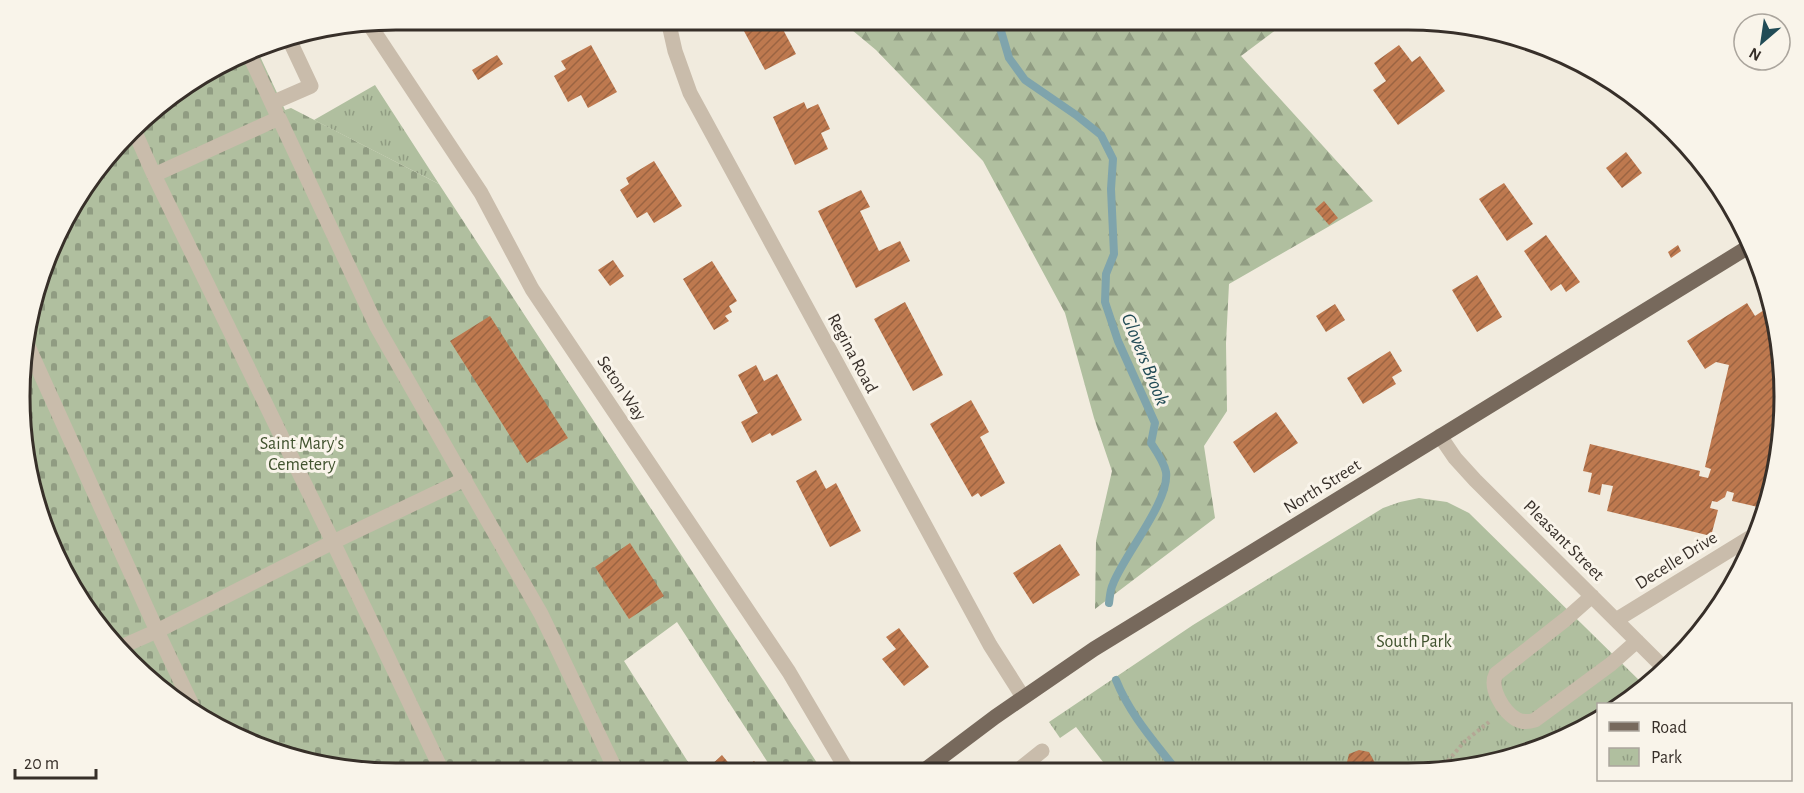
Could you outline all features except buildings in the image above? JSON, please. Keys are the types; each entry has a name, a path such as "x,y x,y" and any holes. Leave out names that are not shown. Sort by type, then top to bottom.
{"main road":[{"name":"North Street","path":"934,763 1023,697 1094,649 1743,250"}],"street":[{"name":"Regina Road","path":"670,30 690,93 990,645 1023,697"},
{"name":"Seton Way","path":"374,31 481,193 532,289 789,672 843,763"},
{"path":"272,103 311,86 292,45"},
{"path":"252,60 377,327 554,639 612,763"},
{"path":"154,175 279,118"},
{"path":"137,137 438,763"},
{"path":"32,356 189,698"},
{"name":"Pleasant Street","path":"1440,436 1455,458 1475,480 1659,663"},
{"path":"127,644 465,479"},
{"name":"Decelle Drive","path":"1616,620 1744,541"},
{"path":"1592,596 1566,619 1498,670 1494,677 1494,689 1506,709 1520,721 1535,720 1611,664 1637,641"},
{"path":"1027,763 1042,751"}],"path":[{"path":"1448,761 1465,741 1506,709"}],"green space":[{"path":"852,30 1276,30 1241,56 1373,201 1229,284 1226,343 1227,411 1204,446 1215,518 1095,609 1096,541 1112,471 1094,418 1065,313 983,161 876,50"},
{"name":"Saint Mary's Cemetery","path":"260,56 285,110 291,108 439,184 817,763 768,763 677,622 624,661 689,763 396,763 325,756 279,744 213,714 173,687 137,656 92,600 79,580 58,537 42,491 37,468 30,396 37,325 49,279 58,256 79,213 92,193 137,137 193,92 213,79"},
{"path":"375,85 439,184 314,120"},
{"name":"South Park","path":"1419,498 1447,502 1469,513 1639,680 1608,703 1597,703 1597,710 1591,714 1548,735 1502,751 1431,762 1104,763 1076,727 1060,738 1049,722 1193,625 1383,508"}],"waterway":[{"name":"Glovers Brook","path":"1000,30 1009,58 1025,80 1101,135 1113,159 1111,189 1114,254 1106,274 1105,302 1118,341 1155,423 1151,443 1166,472 1161,498 1119,572 1111,589 1109,603"},
{"name":"Glovers Brook","path":"1116,680 1136,717 1171,763"}]}
